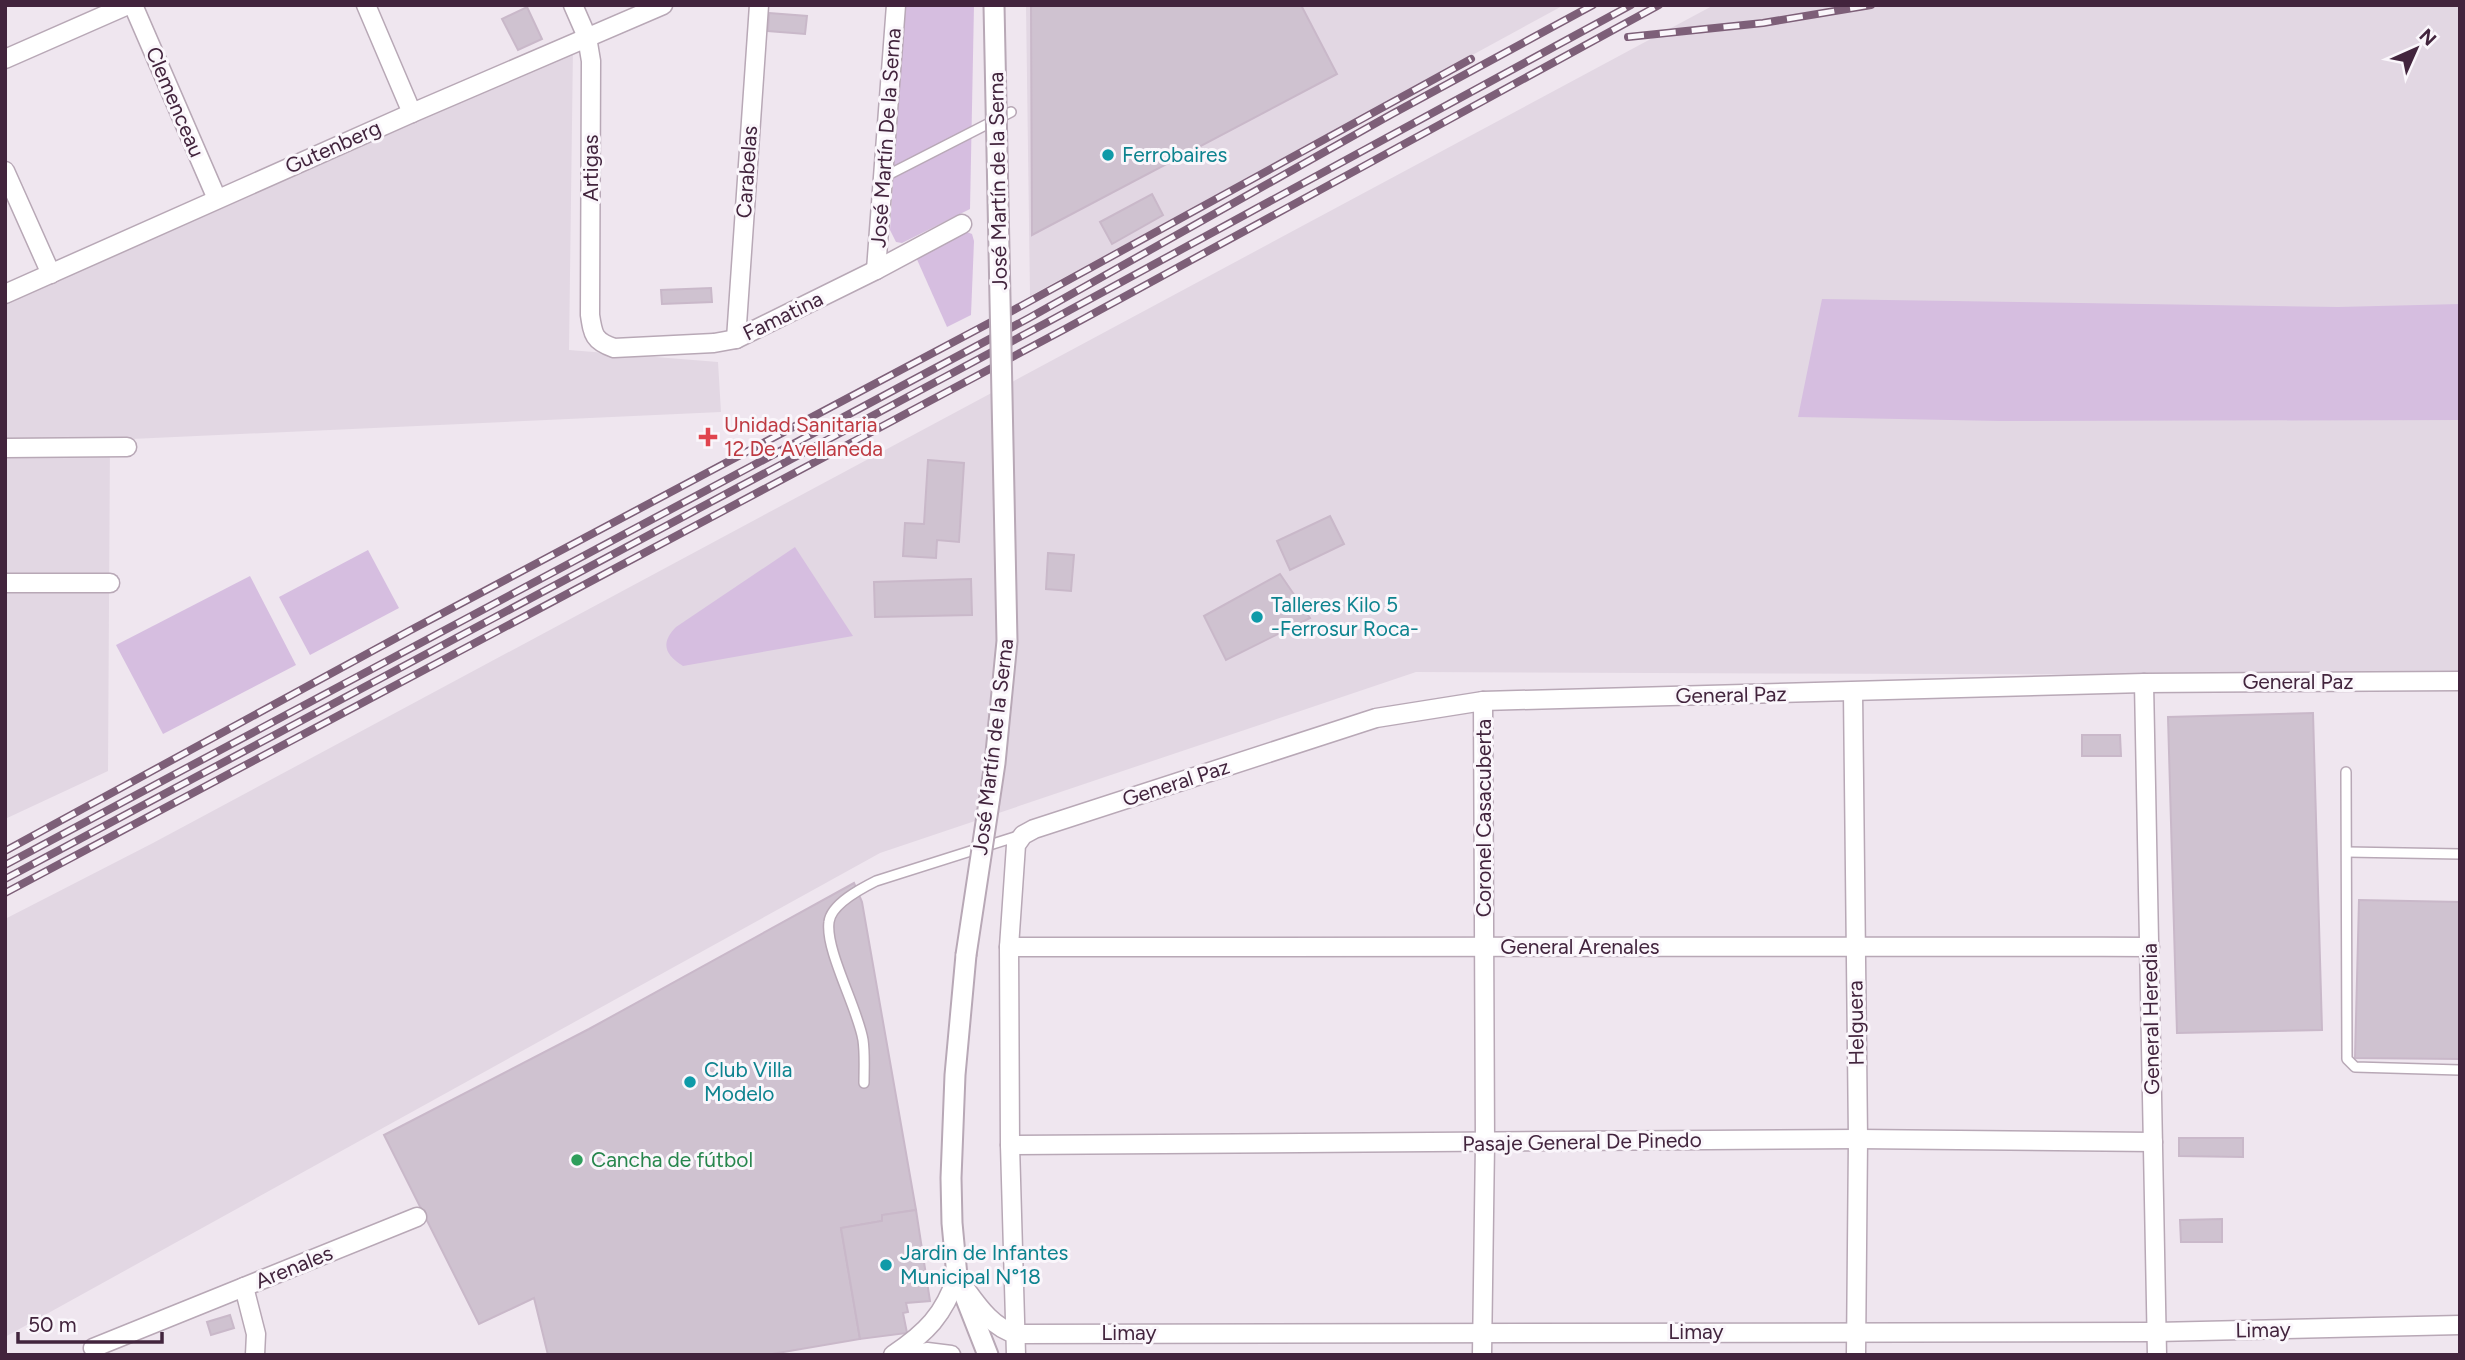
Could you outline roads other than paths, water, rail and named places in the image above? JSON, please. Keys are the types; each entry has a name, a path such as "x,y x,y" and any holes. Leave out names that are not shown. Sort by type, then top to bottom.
{"street":[{"path":"5,59 130,5"},
{"name":"Clemenceau","path":"130,5 217,199"},
{"path":"366,5 412,113"},
{"name":"Artigas","path":"573,5 587,37 591,61 590,315 593,333"},
{"name":"Gutenberg","path":"5,294 663,5"},
{"name":"Carabelas","path":"736,339 759,5"},
{"name":"José Martín De la Serna","path":"876,270 896,5"},
{"name":"José Martín de la Serna","path":"988,1355 957,1276 952,1223 951,1166 955,1075 966,955 995,764 1007,641 994,5"},
{"path":"5,171 51,274"},
{"name":"Famatina","path":"593,333 602,344 614,348 714,344 736,339 962,224"},
{"path":"5,448 127,447"},
{"path":"5,583 110,583"},
{"name":"General Paz","path":"1023,835 1034,829 1376,718 1483,701 2144,683 2460,681"},
{"name":"General Heredia","path":"2144,683 2157,1355"},
{"name":"Helguera","path":"1853,692 1858,1139 1856,1355"},
{"name":"Coronel Casacuberta","path":"1482,1355 1485,1143 1483,701"},
{"name":"José Martín de la Serna","path":"1016,1355 1010,1145 1009,947 1016,845 1023,835"},
{"name":"General Arenales","path":"1009,947 1855,944 2150,947"},
{"name":"Pasaje General De Pinedo","path":"1010,1145 1858,1139 2153,1142"},
{"name":"Arenales","path":"93,1348 417,1217"},
{"path":"957,1276 979,1307 996,1324 1016,1334"},
{"path":"893,1355 928,1328 950,1298 957,1276"},
{"path":"244,1287 256,1334 255,1355"},
{"name":"Limay","path":"1016,1334 2156,1332 2460,1325"},
{"path":"912,1355 927,1352 951,1355"}],"lane":[{"path":"883,178 1011,112"},
{"path":"2346,772 2347,1059 2355,1067 2460,1070"},
{"path":"864,1083 863,1039 832,946 828,923 831,914 856,890 876,881 1023,835"},
{"path":"2347,852 2460,854"}],"railway":[{"path":"5,865 1029,318 1392,114 1593,5"},
{"path":"5,879 1046,323 1631,5"},
{"path":"5,893 1065,329 1659,5"},
{"path":"1628,37 1763,23 1871,5"},
{"path":"5,851 409,631 1010,312 1471,59"}],"place":[{"name":"Ferrobaires","path":"1108,155"},
{"name":"Unidad Sanitaria 12 De Avellaneda","path":"708,437"},
{"name":"Talleres Kilo 5 -Ferrosur Roca-","path":"1257,617"},
{"name":"Club Villa Modelo","path":"690,1082"},
{"name":"Cancha de fútbol","path":"577,1160"},
{"name":"Jardin de Infantes Municipal N°18","path":"886,1265"}]}
